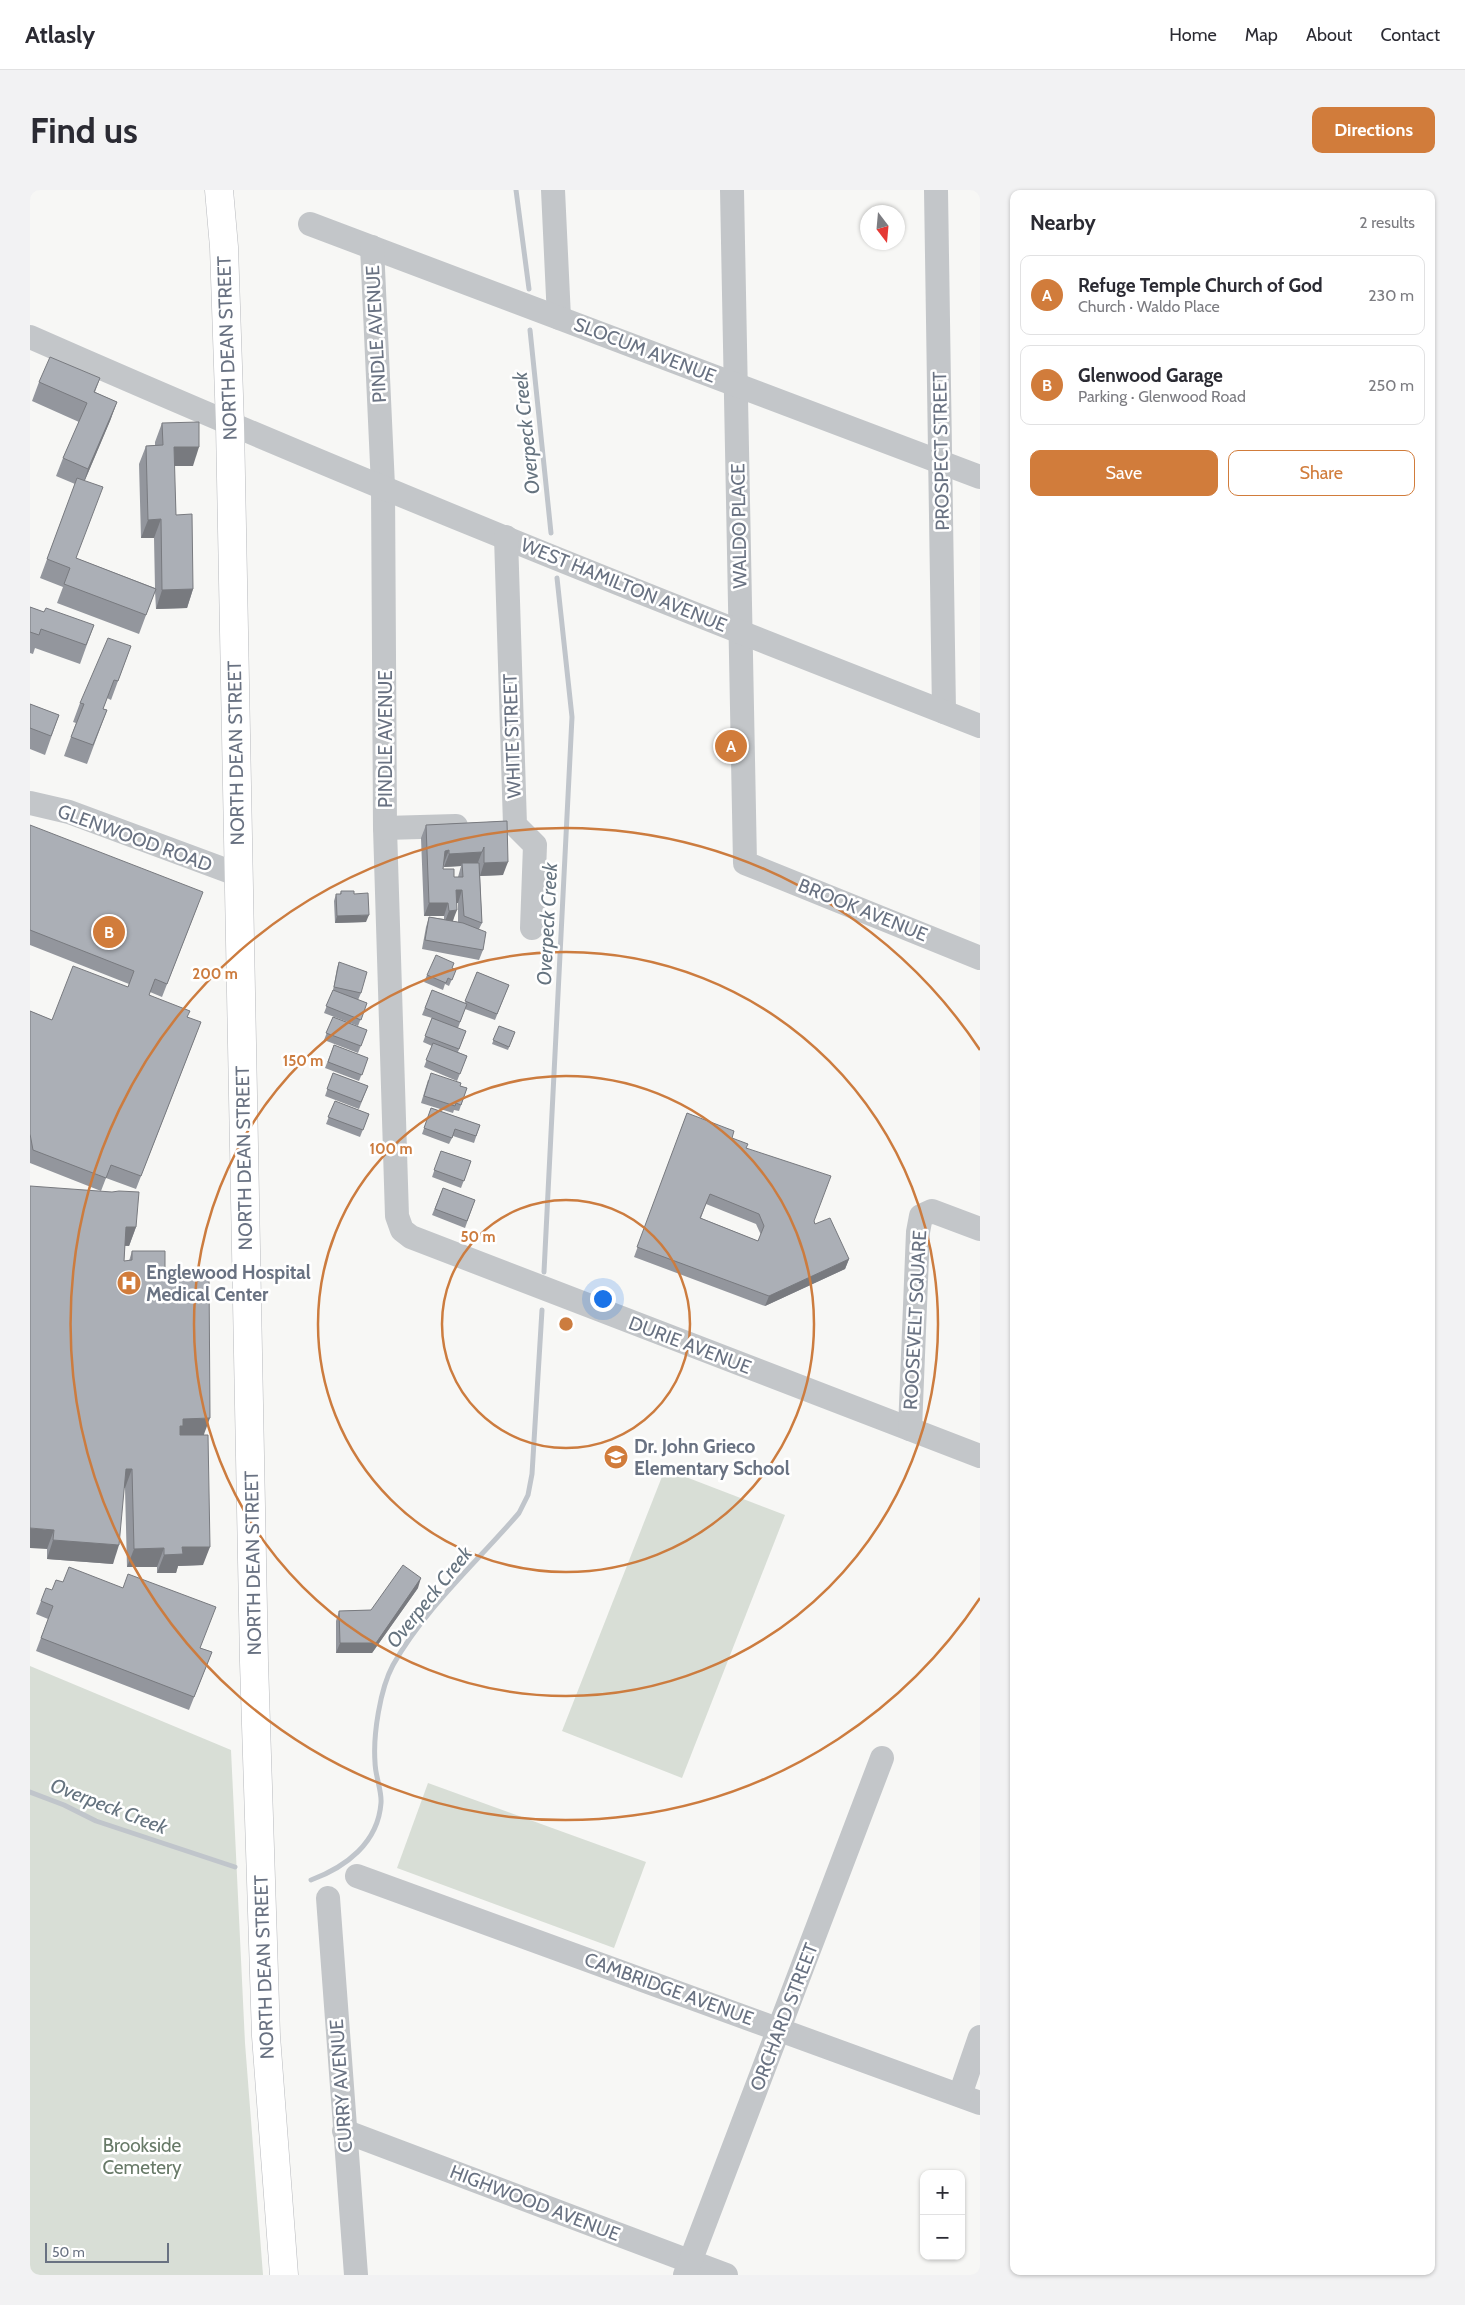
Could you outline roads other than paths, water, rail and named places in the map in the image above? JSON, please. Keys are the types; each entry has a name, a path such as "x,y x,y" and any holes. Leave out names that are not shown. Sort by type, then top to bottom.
{"main road":[{"name":"NORTH DEAN STREET","path":"219,190 224,246 230,425 254,1662 265,2000 274,2156 284,2275"}],"street":[{"path":"552,190 559,318"},
{"name":"WALDO PLACE","path":"732,190 745,863"},
{"name":"PROSPECT STREET","path":"936,190 942,463 944,712"},
{"name":"SLOCUM AVENUE","path":"310,224 980,477"},
{"name":"PINDLE AVENUE","path":"372,247 383,486 385,828 397,1216 402,1230"},
{"name":"WEST HAMILTON AVENUE","path":"30,336 270,442 980,726"},
{"name":"WHITE STREET","path":"506,537 495,826 535,845 532,928"},
{"name":"GLENWOOD ROAD","path":"30,803 74,814 239,875"},
{"path":"385,828 495,826"},
{"name":"BROOK AVENUE","path":"745,863 980,958"},
{"name":"ROOSEVELT SQUARE","path":"910,1429 918,1232 921,1216 932,1211 980,1229"},
{"name":"DURIE AVENUE","path":"402,1230 420,1241 980,1456"},
{"name":"ORCHARD STREET","path":"688,2268 882,1758"},
{"name":"CAMBRIDGE AVENUE","path":"358,1876 970,2099"},
{"name":"CURRY AVENUE","path":"328,1898 356,2275"},
{"path":"970,2099 980,2037"},
{"name":"HIGHWOOD AVENUE","path":"344,2131 688,2268 726,2275"}],"waterway":[{"name":"Overpeck Creek","path":"516,190 529,289"},
{"name":"Overpeck Creek","path":"530,330 551,533"},
{"name":"Overpeck Creek","path":"544,1272 572,717 557,578"},
{"name":"Overpeck Creek","path":"311,1880 336,1868 358,1852 367,1842 379,1817 381,1803 375,1767 376,1726 384,1686 393,1665 420,1624 519,1513 528,1495 532,1474 542,1310"},
{"name":"Overpeck Creek","path":"30,1792 64,1805 96,1821 235,1867"}],"place":[{"name":"Refuge Temple Church of God","path":"731,746"},
{"name":"Glenwood Garage","path":"109,932"},
{"name":"Englewood Hospital Medical Center","path":"129,1283"},
{"name":"Dr. John Grieco Elementary School","path":"616,1457"}],"park label":[{"name":"Brookside Cemetery","path":"142,2156"}]}
